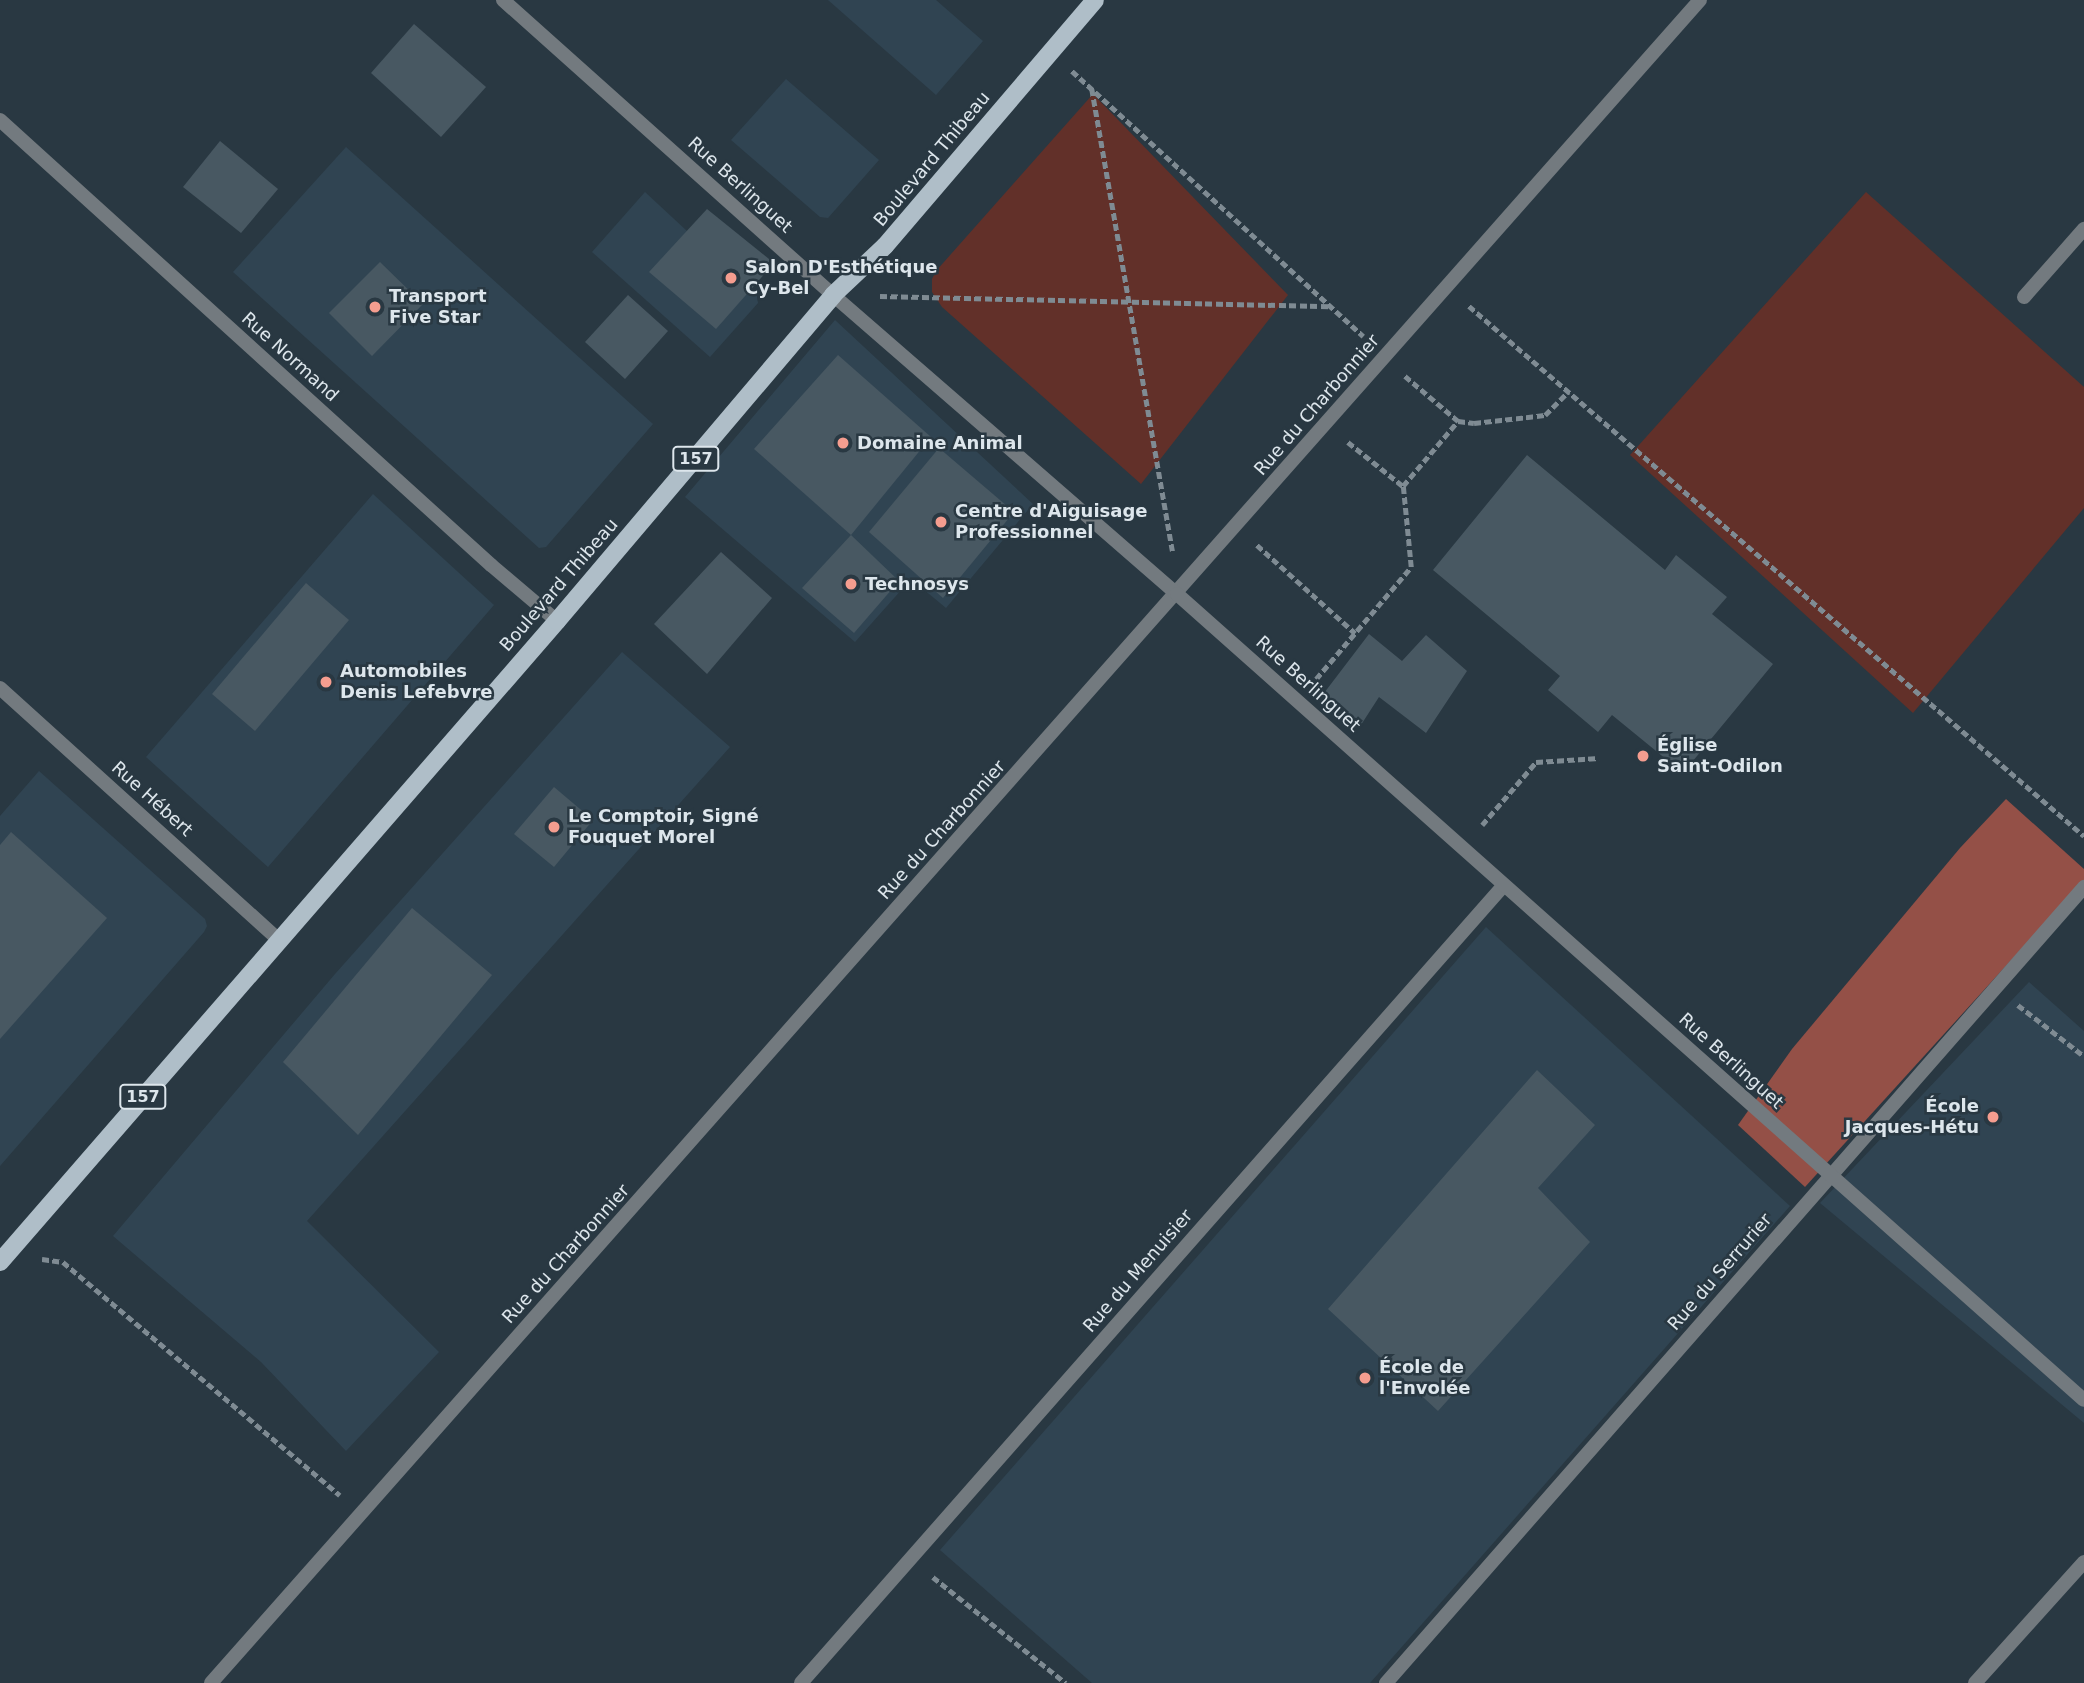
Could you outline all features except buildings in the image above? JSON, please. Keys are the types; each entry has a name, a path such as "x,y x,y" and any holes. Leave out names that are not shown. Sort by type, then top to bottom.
{"main road":[{"name":"Boulevard Thibeau","path":"3,1254 557,621 833,295 886,246 1095,0"}],"street":[{"name":"Rue Berlinguet","path":"503,0 833,295 1177,594 2084,1400"},
{"name":"Rue du Charbonnier","path":"211,1683 1700,0"},
{"name":"Rue Normand","path":"0,120 491,565 557,621"},
{"path":"2024,296 2084,229"},
{"name":"Rue Hébert","path":"0,688 279,940"},
{"name":"Rue du Menuisier","path":"801,1683 1504,885"},
{"name":"Rue du Serrurier","path":"1386,1683 2084,887"},
{"path":"1975,1683 2084,1562"}],"path":[{"path":"1177,594 1170,523 1092,89 1385,357"},
{"path":"1447,288 2084,836"},
{"path":"833,295 1330,306"},
{"path":"1432,400 1458,421 1474,423 1545,415 1568,392"},
{"path":"1323,671 1411,567 1403,486 1458,421"},
{"path":"1326,425 1403,486"},
{"path":"1236,527 1355,633"},
{"path":"1491,813 1535,762 1599,758"},
{"path":"1996,988 2084,1056"},
{"path":"3,1254 63,1262 362,1514"},
{"path":"911,1559 1066,1683"}],"shaded area":[{"path":"828,0 936,0 983,41 936,95"},
{"path":"786,79 879,160 828,218 820,217 731,140"},
{"path":"1093,94 1288,295 1141,484 942,307 932,292 932,279 936,271"},
{"path":"346,147 653,424 546,547 539,548 233,272"},
{"path":"645,192 757,296 758,303 710,357 592,252"},
{"path":"1866,192 2084,387 2084,508 1913,713 1630,455"},
{"path":"835,320 1033,504 946,608 911,579 855,642 685,497"},
{"path":"373,494 494,605 268,867 146,757"},
{"path":"622,652 730,747 307,1221 439,1352 346,1451 261,1362 113,1236 335,974"},
{"path":"39,771 205,919 207,926 0,1166 0,816"},
{"path":"2006,799 2084,869 2084,880 1805,1187 1738,1125 1792,1049 1960,848"},
{"name":"École de l'Envolée","path":"1486,927 1790,1206 1370,1683 1092,1683 940,1550"},
{"name":"École Jacques-Hétu","path":"2029,982 2084,1031 2084,1423 1820,1203"}],"place":[{"name":"Salon D'Esthétique Cy-Bel","path":"731,278"},
{"name":"Transport Five Star","path":"375,307"},
{"name":"Domaine Animal","path":"843,443"},
{"name":"Centre d'Aiguisage Professionnel","path":"941,522"},
{"name":"Technosys","path":"851,584"},
{"name":"Automobiles Denis Lefebvre","path":"326,682"},
{"name":"Église Saint-Odilon","path":"1643,756"},
{"name":"Le Comptoir, Signé Fouquet Morel","path":"554,827"},
{"name":"École Jacques-Hétu","path":"1993,1117"},
{"name":"École de l'Envolée","path":"1365,1378"}]}
